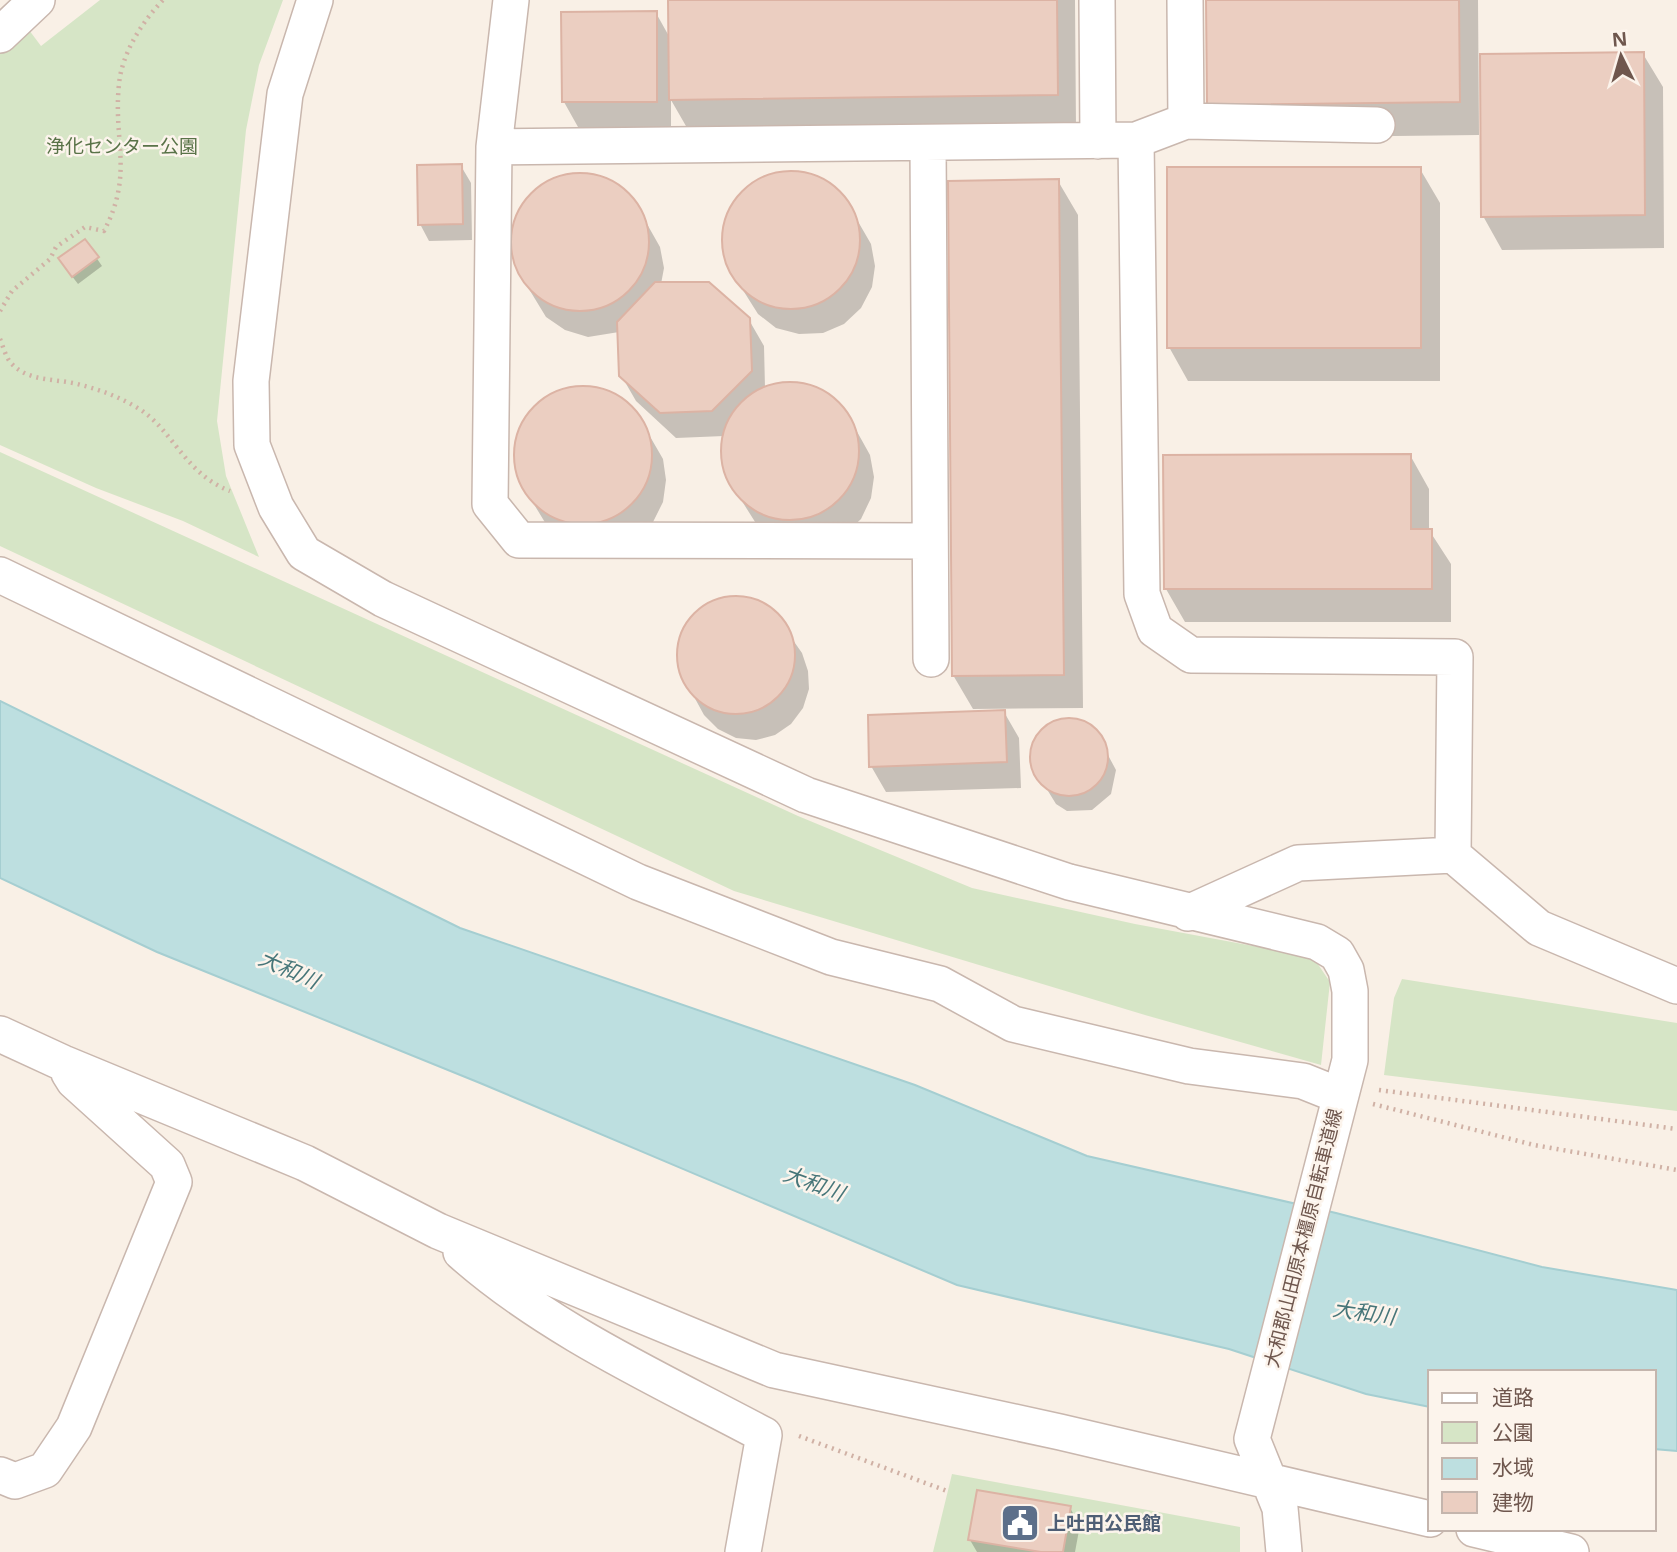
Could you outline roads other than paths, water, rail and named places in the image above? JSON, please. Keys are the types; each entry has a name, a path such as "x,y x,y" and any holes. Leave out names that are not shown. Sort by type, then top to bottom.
{"street":[{"path":"0,35 37,0"},
{"path":"0,575 638,882 818,952 940,984 1013,1024 1189,1066 1303,1081 1338,1095 1350,1060 1350,1003 1346,970 1337,954 1317,942 1188,913 1069,882 806,795 383,599 304,553 276,507 252,445 251,381 285,94 314,0"},
{"path":"511,0 494,147 490,504 519,540 930,541"},
{"path":"1097,0 1098,141"},
{"path":"1185,0 1186,121"},
{"path":"494,147 1098,141 1136,140 1186,121 1377,125"},
{"path":"1136,140 1142,594 1155,630 1191,655 1455,657 1453,855"},
{"path":"928,143 931,659"},
{"path":"1188,913 1298,863 1453,855 1539,928 1677,986"},
{"path":"0,1034 63,1063 305,1163 438,1231 775,1370 1428,1519"},
{"path":"0,1475 15,1481 46,1469 74,1427 174,1182 167,1165 74,1082 63,1063"},
{"name":"大和郡山田原本橿原自転車道線","path":"1284,1552 1280,1508 1252,1440 1338,1095"},
{"path":"438,1231 503,1286 608,1351 764,1435 743,1552"},
{"path":"1482,1531 1571,1552"}],"water":[{"name":"大和川","path":"0,701 460,928 915,1085 1087,1156 1336,1213 1542,1267 1677,1290 1677,1451 1656,1449 1656,1370 1428,1370 1428,1407 1366,1394 1229,1349 957,1285 480,1083 157,952 0,878"}],"place":[{"name":"上吐田公民館","path":"1020,1523"}],"park label":[{"name":"浄化センター公園","path":"122,146"}]}
